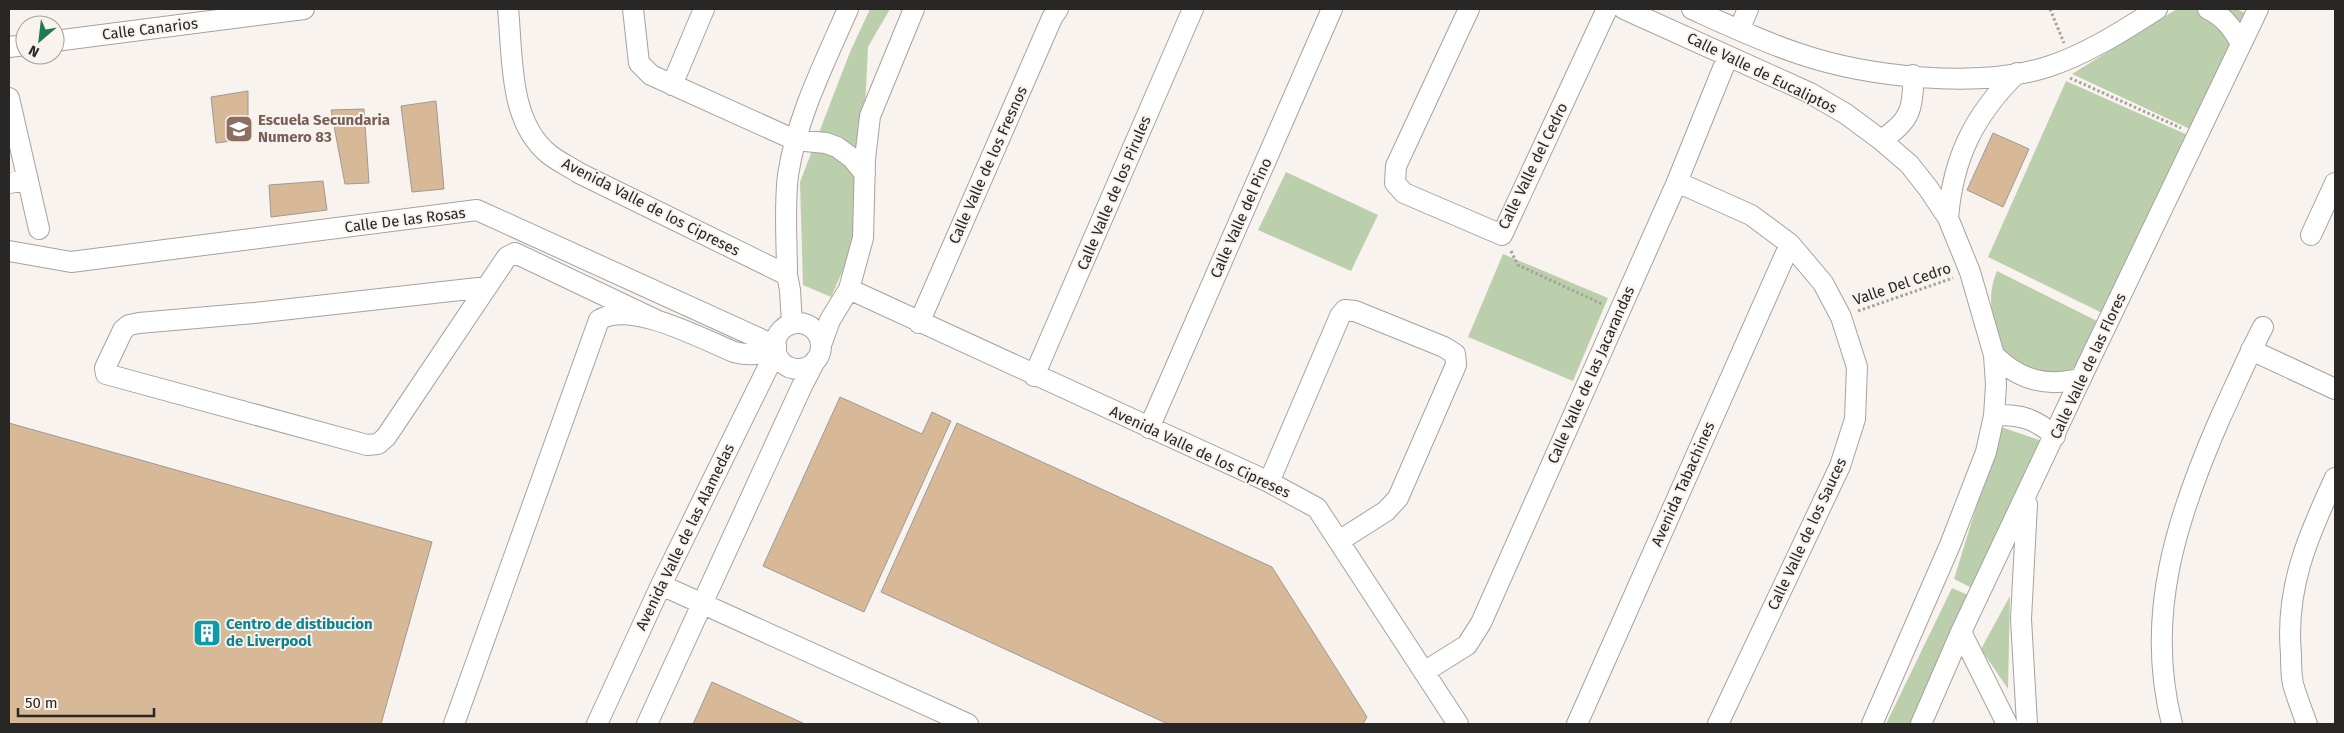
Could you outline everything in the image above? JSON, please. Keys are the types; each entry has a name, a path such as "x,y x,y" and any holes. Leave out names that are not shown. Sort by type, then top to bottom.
{"street":[{"name":"Calle Canarios","path":"65,39 203,15 304,9"},
{"name":"Avenida Valle de los Cipreses","path":"508,9 517,99 528,131 549,155 579,173 786,274"},
{"path":"633,9 639,64 651,75 795,140 826,143 837,147 852,158 865,174"},
{"path":"672,85 704,9"},
{"path":"792,324 790,290 786,274 788,176 795,140 807,104 848,9"},
{"path":"646,724 818,353 830,320 849,289 864,238 865,174 870,116 914,9"},
{"name":"Calle Valle de los Fresnos","path":"919,323 1052,18 1058,9"},
{"name":"Calle Valle de los Pirules","path":"1034,376 1193,9"},
{"name":"Calle Valle del Pino","path":"1149,428 1332,9"},
{"name":"Calle Valle del Cedro","path":"1468,9 1396,166 1395,183 1404,193 1502,235 1607,9"},
{"name":"Calle Valle de Eucaliptos","path":"1624,9 1810,93 1846,114 1909,164 1948,218"},
{"name":"Calle Valle de Eucaliptos","path":"1692,9 1800,54 1832,63 1945,78 2017,73"},
{"path":"1739,30 1748,9"},
{"path":"1872,724 1974,485 1986,452 1994,416 1996,385 1994,355 1970,272 1948,218 1955,172 1973,128 1990,102 2017,73 2046,67 2070,58 2137,22 2157,9"},
{"path":"2208,9 2224,19 2234,30 2241,44"},
{"name":"Calle Valle de las Flores","path":"1921,724 1961,632 2258,9"},
{"name":"Calle Valle de las Jacarandas","path":"1424,672 1467,645 1481,623 1677,182 1728,56"},
{"path":"1881,140 1897,130 1906,120 1911,108 1914,92 1913,75"},
{"path":"9,98 18,181 39,229"},
{"name":"Calle Valle de los Sauces","path":"1677,182 1751,215 1790,244 1823,283 1841,317 1857,367 1855,419 1840,466 1718,724"},
{"path":"2311,234 2328,215 2335,183"},
{"name":"Calle De las Rosas","path":"9,251 71,262 477,210 776,348"},
{"name":"Avenida Tabachines","path":"1577,724 1790,244"},
{"path":"488,287 129,325 123,330 105,368 106,374 367,445 378,444 386,437 488,287 507,257 515,253 656,320 734,352 747,355 762,354 776,348"},
{"name":"Avenida Valle de los Cipreses","path":"849,289 1034,376 1269,482 1317,508 1458,724"},
{"path":"1269,482 1340,316 1345,310 1355,311 1444,347 1455,354 1456,365 1398,498 1386,511 1339,541"},
{"path":"454,724 599,320 607,315 620,314 656,320"},
{"path":"792,324 806,324 820,338 818,353 803,368 789,366 779,358 776,348 780,332 792,324"},
{"path":"2172,724 2165,698 2160,647 2169,562 2197,470 2263,327"},
{"name":"Avenida Valle de las Alamedas","path":"597,724 661,585 776,348"},
{"path":"2251,350 2335,389"},
{"path":"1994,355 2019,375 2034,381 2066,383 2081,378"},
{"path":"1994,416 2007,414 2033,420 2055,436"},
{"path":"2307,724 2293,683 2289,640 2291,601 2299,562 2335,478"},
{"path":"2027,724 2021,619 2028,494"},
{"path":"661,585 968,724"},
{"path":"1961,632 2007,724"}],"path":[{"path":"2050,9 2070,58"},
{"path":"2046,67 2197,136"},
{"path":"1502,235 1518,265 1619,311"},
{"name":"Valle Del Cedro","path":"1841,317 1970,272"}],"green space":[{"path":"870,9 890,9 868,47 860,214 848,259 831,297 803,285 800,182 850,52"},
{"path":"2177,9 2236,9 2245,13 2190,129 2072,74"},
{"path":"2066,81 2190,136 2102,313 1988,257"},
{"path":"1286,172 1378,215 1351,271 1258,230"},
{"path":"1503,254 1608,298 1573,381 1468,337"},
{"path":"1997,271 2097,321 2100,329 2079,363 2060,379 2035,379 1999,350 1991,301 1993,282"},
{"path":"2001,427 2042,441 1974,589 1954,579"},
{"path":"1952,588 1968,595 1914,724 1886,724"},
{"path":"2010,596 2008,689 1981,649"}],"building":[{"path":"248,91 248,139 216,143 211,97"},
{"path":"436,101 444,189 412,192 401,106"},
{"path":"364,109 369,183 345,184 331,110"},
{"path":"1993,133 2029,149 2003,207 1967,190"},
{"path":"323,181 327,210 271,217 269,185"},
{"path":"840,397 922,434 932,412 951,421 864,612 763,566"},
{"name":"Centro de distibucion de Liverpool","path":"9,423 432,542 381,724 9,724"},
{"path":"957,423 1272,567 1367,717 1363,724 1168,724 881,592"},
{"path":"712,682 805,724 693,724"}],"place":[{"name":"Escuela Secundaria Numero 83","path":"239,129"},
{"name":"Centro de distibucion de Liverpool","path":"207,633"}]}
